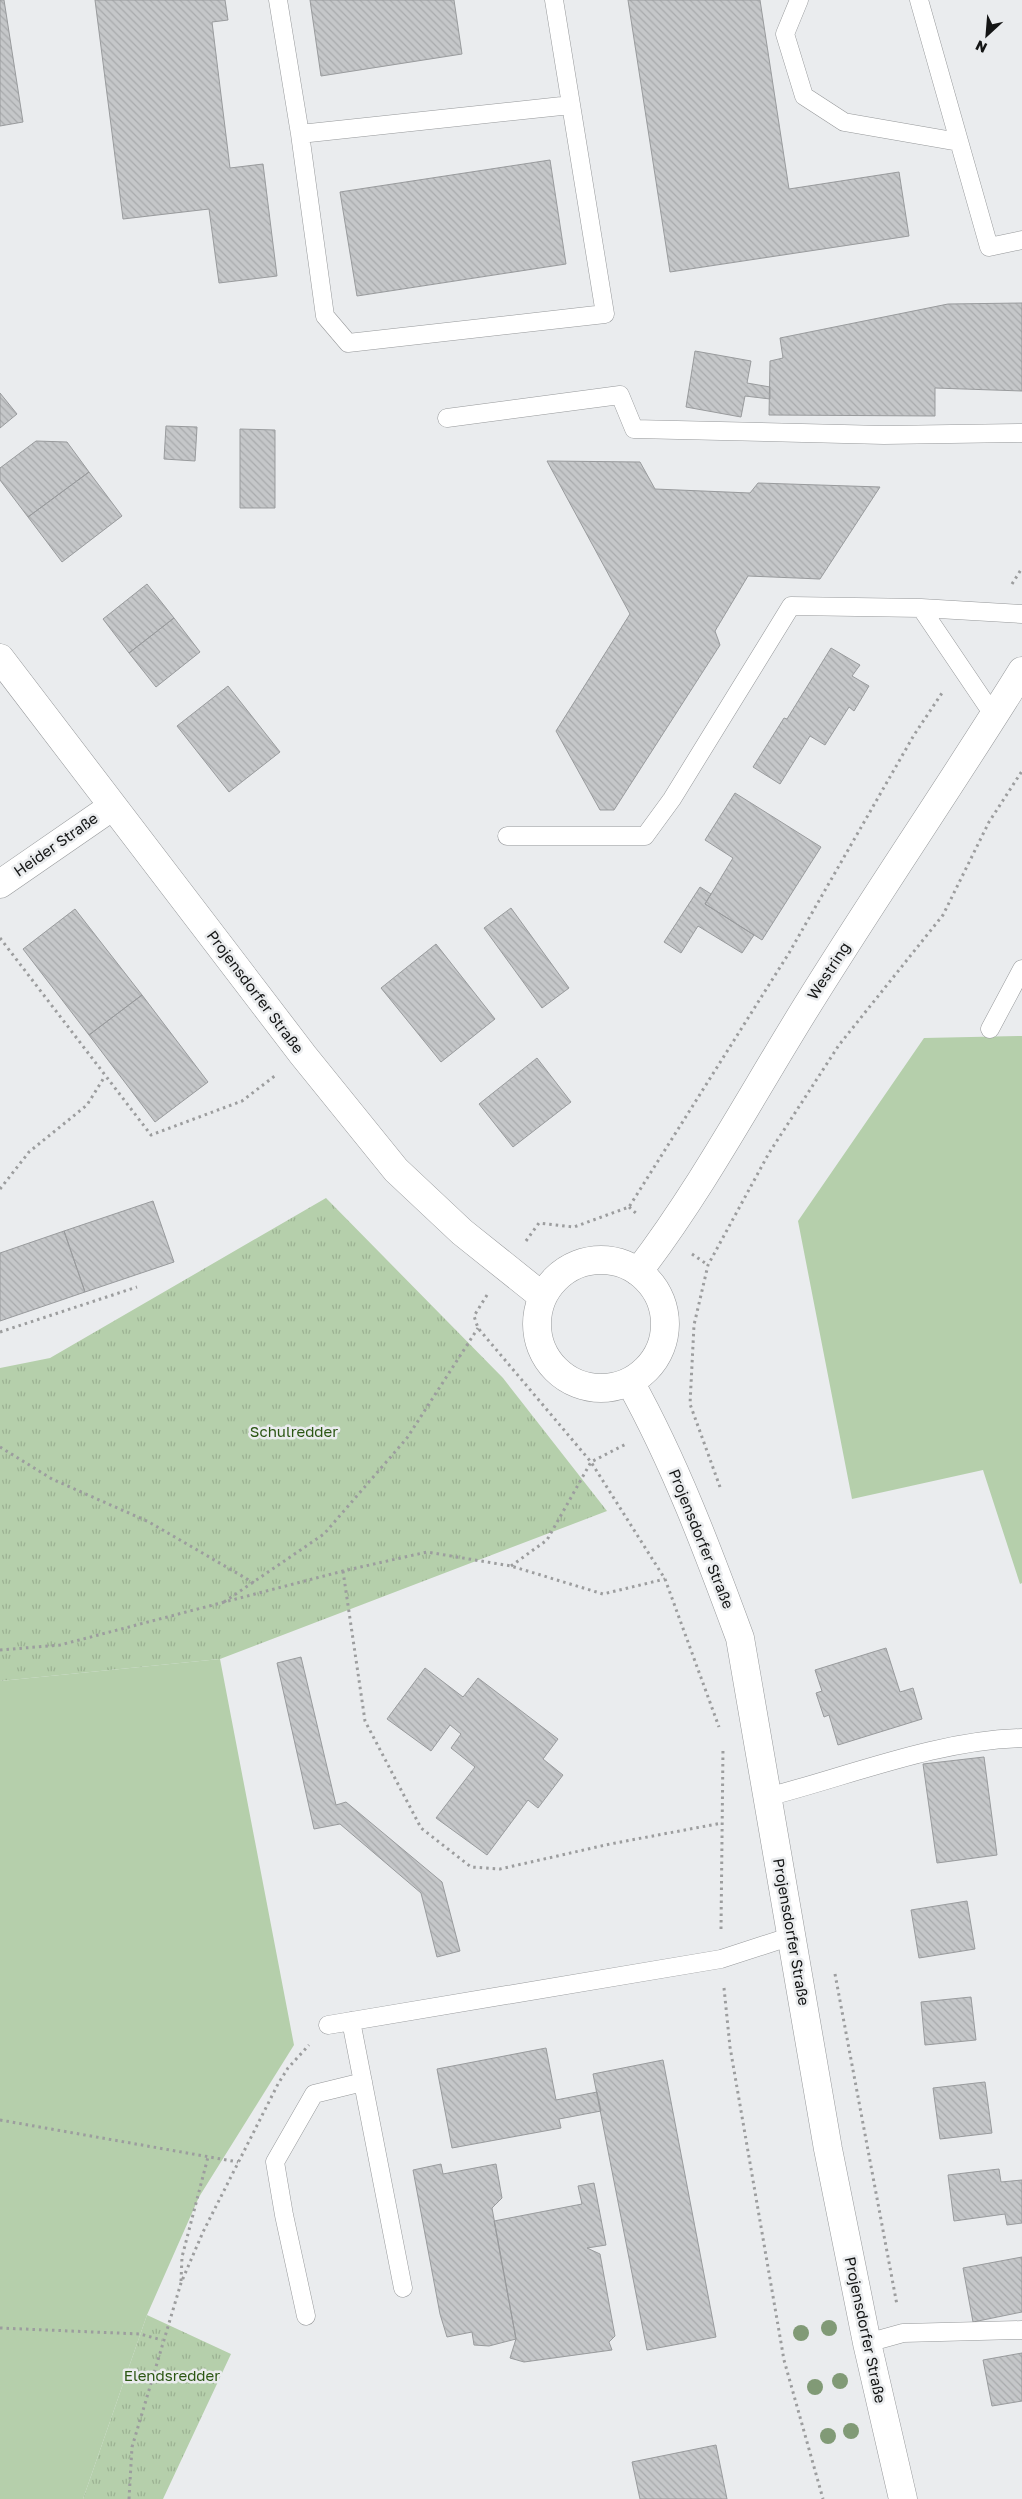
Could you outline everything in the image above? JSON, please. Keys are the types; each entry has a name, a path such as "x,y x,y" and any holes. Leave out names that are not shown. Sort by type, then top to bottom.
{"street":[{"name":"Projensdorfer Straße","path":"0,658 303,1055 396,1170 462,1232 542,1296"},
{"name":"Westring","path":"638,1272 691,1197 811,999 1022,670"},
{"name":"Heider Straße","path":"0,884 113,806"},
{"path":"613,1261 638,1272 656,1291 665,1316 663,1343 650,1366 630,1382 604,1389 578,1385 555,1371 540,1349 536,1322 542,1296 560,1274 585,1262 613,1261"},
{"name":"Projensdorfer Straße","path":"630,1382 656,1428 716,1572 740,1638 828,2149 867,2343 903,2499"}],"lane":[{"path":"278,0 300,134 325,316 348,343 605,314 554,0"},
{"path":"799,0 785,34 804,96 844,122 960,142"},
{"path":"919,0 989,247 1022,240"},
{"path":"300,134 571,105"},
{"path":"447,418 620,395 634,430 884,434 1022,433"},
{"path":"507,836 645,836 672,799 792,606 921,608 1022,614"},
{"path":"921,608 994,716"},
{"path":"990,1029 1022,969"},
{"path":"767,1797 912,1757 990,1739 1022,1738"},
{"path":"328,2024 721,1959 792,1936"},
{"path":"351,2021 403,2288"},
{"path":"306,2316 284,2215 275,2162 314,2094 363,2082"},
{"path":"867,2343 903,2333 1022,2330"}],"path":[{"path":"996,612 1022,568"},
{"path":"574,1227 629,1207 789,953 914,735 961,665"},
{"path":"690,1404 694,1325 708,1265 769,1153 839,1045 942,915 989,822 1022,771"},
{"path":"0,938 151,1135 242,1102 303,1055"},
{"path":"0,1188 29,1152 87,1105 105,1076"},
{"path":"0,1332 137,1287"},
{"path":"221,1603 254,1583 324,1534 407,1438 478,1328 591,1462 665,1579 720,1728"},
{"path":"0,1446 52,1479 149,1522 254,1583"},
{"path":"511,1566 547,1540 591,1462"},
{"path":"0,1650 60,1645 343,1571 427,1552 511,1566 603,1594 665,1579"},
{"path":"343,1571 365,1721 421,1828 471,1867 500,1869 610,1844 722,1823"},
{"path":"723,1747 721,1959 730,2047 784,2360 823,2499"},
{"path":"834,1970 903,2333"},
{"path":"129,2499 132,2447 162,2340 181,2283 203,2232 288,2068 328,2024"},
{"path":"0,2120 238,2162"},
{"path":"181,2283 182,2257 208,2157"},
{"path":"0,2328 140,2334 162,2340"}],"green space":[{"path":"1022,1036 1022,1583 1020,1584 983,1470 852,1499 798,1221 924,1038"},
{"name":"Schulredder","path":"326,1198 503,1378 607,1511 220,1659 0,1681 0,1368 50,1358"},
{"path":"220,1659 294,2045 199,2197 147,2315 83,2499 0,2499 0,1681"},
{"name":"Elendsredder","path":"147,2315 231,2354 163,2499 83,2499"}],"building":[{"path":"0,0 4,0 23,122 0,126"},
{"path":"95,0 225,0 228,20 212,22 230,168 263,164 277,276 219,283 209,209 123,219"},
{"path":"310,0 454,0 462,54 321,76"},
{"path":"628,0 760,0 789,189 899,172 909,236 670,272"},
{"path":"550,160 566,264 357,296 340,192"},
{"path":"1022,303 1022,391 935,388 935,416 769,415 770,361 783,358 780,338 948,304"},
{"path":"695,351 751,361 747,383 770,387 770,399 745,396 741,417 686,407"},
{"path":"0,393 17,414 0,428"},
{"path":"166,426 197,427 195,461 164,459"},
{"path":"240,429 275,430 275,508 240,508"},
{"path":"36,441 67,442 89,472 28,517 0,480 0,468"},
{"path":"547,461 640,462 655,489 750,493 758,483 880,487 820,579 748,576 715,631 720,645 614,810 600,810 556,731 630,614"},
{"path":"89,472 122,516 62,562 28,517"},
{"path":"147,584 174,618 129,653 103,619"},
{"path":"174,618 200,652 156,687 129,653"},
{"path":"831,648 860,665 852,676 869,686 854,711 849,707 825,745 810,736 780,784 753,767 784,718 787,719"},
{"path":"228,686 280,752 229,792 177,726"},
{"path":"735,793 821,847 762,940 705,904 733,858 705,840"},
{"path":"700,887 711,894 705,904 754,935 742,953 698,926 681,953 664,942"},
{"path":"511,908 569,988 542,1008 484,928"},
{"path":"75,909 142,995 89,1035 23,949"},
{"path":"436,944 495,1019 441,1062 381,988"},
{"path":"142,995 208,1082 155,1122 89,1035"},
{"path":"537,1058 571,1102 513,1147 479,1104"},
{"path":"153,1201 174,1262 85,1292 64,1231"},
{"path":"64,1231 85,1292 0,1321 0,1253"},
{"path":"886,1648 900,1692 913,1688 922,1719 838,1745 829,1715 824,1717 816,1693 822,1691 815,1670"},
{"path":"301,1657 336,1805 346,1802 442,1882 460,1951 437,1957 421,1893 340,1824 314,1829 277,1663"},
{"path":"425,1668 463,1697 478,1678 558,1739 543,1759 563,1775 538,1808 528,1800 487,1855 436,1818 475,1767 451,1748 461,1734 450,1725 431,1751 387,1719"},
{"path":"984,1757 997,1855 937,1863 923,1764"},
{"path":"967,1901 975,1949 919,1958 911,1910"},
{"path":"971,1997 976,2040 925,2045 921,2002"},
{"path":"546,2048 556,2100 597,2092 601,2111 559,2119 561,2128 452,2148 437,2069"},
{"path":"663,2060 716,2337 647,2350 593,2074"},
{"path":"985,2082 992,2133 940,2139 933,2088"},
{"path":"441,2164 443,2174 496,2164 502,2198 492,2208 516,2339 489,2346 474,2345 472,2332 447,2337 440,2314 413,2170"},
{"path":"999,2169 1001,2182 1022,2180 1022,2223 1007,2225 1005,2214 954,2221 948,2175"},
{"path":"594,2183 606,2245 587,2248 600,2254 615,2336 609,2342 612,2350 524,2362 510,2358 516,2339 494,2221 582,2204 578,2186"},
{"path":"1022,2257 1022,2312 973,2322 963,2268"},
{"path":"1022,2353 1022,2401 992,2406 983,2360"},
{"path":"716,2445 727,2499 640,2499 632,2462"}]}
